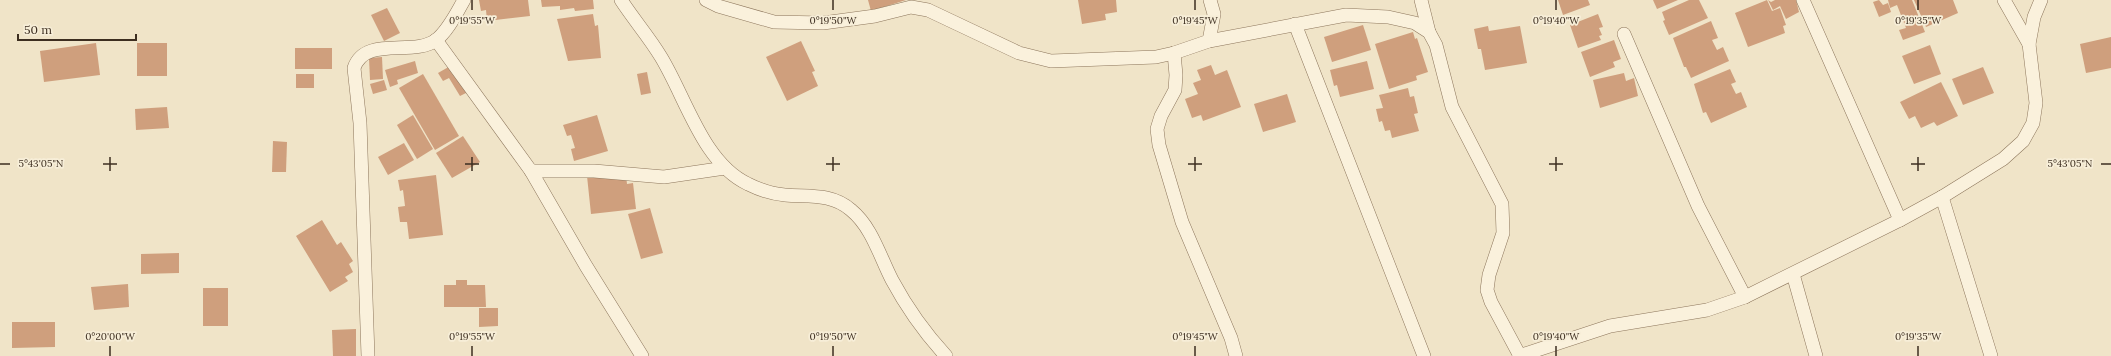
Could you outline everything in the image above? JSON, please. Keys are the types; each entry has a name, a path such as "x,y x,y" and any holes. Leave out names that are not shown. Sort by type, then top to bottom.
{"street":[{"path":"368,356 360,123 354,68 357,60 364,54 383,49 426,44 436,40 464,0"},
{"path":"621,0 661,57 712,153 725,168 746,183 765,192 814,196 836,200 852,210 868,230 912,315 946,356"},
{"path":"706,0 718,6 774,22 823,23 875,16 911,7 928,10 1019,53 1051,60 1156,57 1174,53 1210,40 1346,15 1388,17 1415,23 1429,32"},
{"path":"1210,0 1214,14 1210,40"},
{"path":"1421,0 1429,32 1436,46 1452,107 1502,204 1503,233 1489,275 1488,290 1491,302 1519,356 1610,326 1708,310 1745,297 1900,220 1942,197 2003,159 2023,141 2033,123 2036,103 2030,44 2034,17 2041,0"},
{"path":"1803,0 1900,220"},
{"path":"2004,0 2030,44"},
{"path":"1295,24 1424,356"},
{"path":"1624,34 1698,206 1745,297"},
{"path":"436,40 531,171 586,266 642,356"},
{"path":"1174,53 1176,75 1175,90 1161,116 1157,129 1159,145 1182,222 1231,338 1236,356"},
{"path":"531,171 594,171 664,177 725,168"},
{"path":"1942,197 1991,356"},
{"path":"1793,274 1816,356"}],"building":[{"path":"479,0 528,0 530,16 487,21 486,10 481,11"},
{"path":"541,0 593,0 594,9 575,11 574,8 560,10 560,6 542,7"},
{"path":"868,0 906,0 871,11"},
{"path":"1078,0 1116,0 1117,12 1105,14 1106,20 1082,24"},
{"path":"1558,0 1588,0 1590,5 1563,15"},
{"path":"1653,0 1678,0 1657,9"},
{"path":"1689,0 1699,0 1708,18 1669,35 1663,21 1665,20 1662,12"},
{"path":"1767,0 1772,11 1780,8 1786,25 1783,26 1785,33 1748,47 1735,13"},
{"path":"1768,0 1771,2 1775,0 1796,0 1799,12 1786,19 1780,6 1773,10"},
{"path":"1879,0 1883,5 1888,3 1891,12 1879,17 1873,2"},
{"path":"1888,0 1912,0 1925,32 1903,40 1899,30 1906,28 1897,5 1890,8"},
{"path":"1914,0 1953,0 1958,13 1926,27"},
{"path":"387,8 400,33 384,41 371,15"},
{"path":"593,14 595,26 598,25 601,58 568,61 557,19"},
{"path":"1598,14 1603,27 1599,28 1602,35 1599,36 1601,40 1578,48 1570,25"},
{"path":"1711,21 1718,38 1712,40 1717,50 1723,47 1729,61 1691,78 1686,67 1684,67 1673,38"},
{"path":"1363,25 1371,50 1332,62 1324,37"},
{"path":"1488,26 1489,31 1520,26 1527,63 1485,70 1481,49 1478,49 1474,29"},
{"path":"1413,32 1415,39 1417,38 1428,72 1416,76 1417,80 1389,89 1375,44"},
{"path":"2111,37 2111,68 2086,73 2080,44"},
{"path":"1614,40 1621,59 1613,62 1615,67 1590,77 1581,52"},
{"path":"801,41 815,71 812,72 818,86 787,101 766,57"},
{"path":"96,43 100,75 44,82 40,51"},
{"path":"137,43 167,43 167,76 137,76"},
{"path":"1930,45 1941,74 1914,84 1902,56"},
{"path":"295,48 332,48 332,69 295,69"},
{"path":"382,57 383,79 370,80 369,58"},
{"path":"415,61 418,73 397,80 398,84 390,87 385,70"},
{"path":"1367,61 1374,89 1340,97 1337,85 1334,86 1330,70"},
{"path":"452,65 468,92 460,96 449,78 443,81 438,73"},
{"path":"1211,65 1215,75 1227,70 1241,107 1203,121 1201,115 1192,118 1185,99 1198,94 1193,83 1201,80 1197,70"},
{"path":"1983,67 1994,93 1963,105 1952,79"},
{"path":"1730,69 1736,82 1731,84 1736,94 1741,92 1747,107 1711,123 1706,112 1703,113 1694,84"},
{"path":"647,72 651,93 641,95 637,74"},
{"path":"1624,73 1626,81 1634,78 1638,96 1600,108 1593,80"},
{"path":"296,74 314,74 314,88 296,88"},
{"path":"423,74 459,136 435,150 399,88"},
{"path":"384,80 387,90 373,94 370,84"},
{"path":"1941,82 1958,116 1937,126 1934,122 1921,128 1915,116 1909,119 1900,102"},
{"path":"1408,88 1410,97 1414,96 1418,113 1414,114 1419,131 1392,138 1390,130 1385,131 1382,121 1379,122 1376,109 1383,108 1379,95"},
{"path":"1287,94 1296,122 1263,132 1254,104"},
{"path":"167,107 169,128 136,130 135,109"},
{"path":"413,115 433,149 417,159 397,125"},
{"path":"597,115 608,151 574,161 571,149 575,148 571,135 567,136 563,125"},
{"path":"463,136 480,162 452,178 436,153"},
{"path":"273,141 287,142 286,172 272,172"},
{"path":"404,143 414,160 388,175 378,157"},
{"path":"436,175 443,235 409,239 407,222 400,222 398,207 405,206 403,190 400,191 398,180"},
{"path":"626,175 627,184 633,183 636,209 591,214 587,176"},
{"path":"650,208 663,253 641,259 628,214"},
{"path":"322,220 337,245 341,242 353,261 349,264 353,272 345,277 348,281 330,292 296,236"},
{"path":"179,253 179,273 141,274 141,254"},
{"path":"456,280 467,280 467,285 485,285 486,307 444,307 444,285 456,285"},
{"path":"128,284 129,307 94,310 91,287"},
{"path":"203,288 228,288 228,326 203,326"},
{"path":"479,308 498,308 498,326 479,327"},
{"path":"12,322 55,322 55,347 12,348"},
{"path":"356,329 356,356 333,356 332,330"}]}
